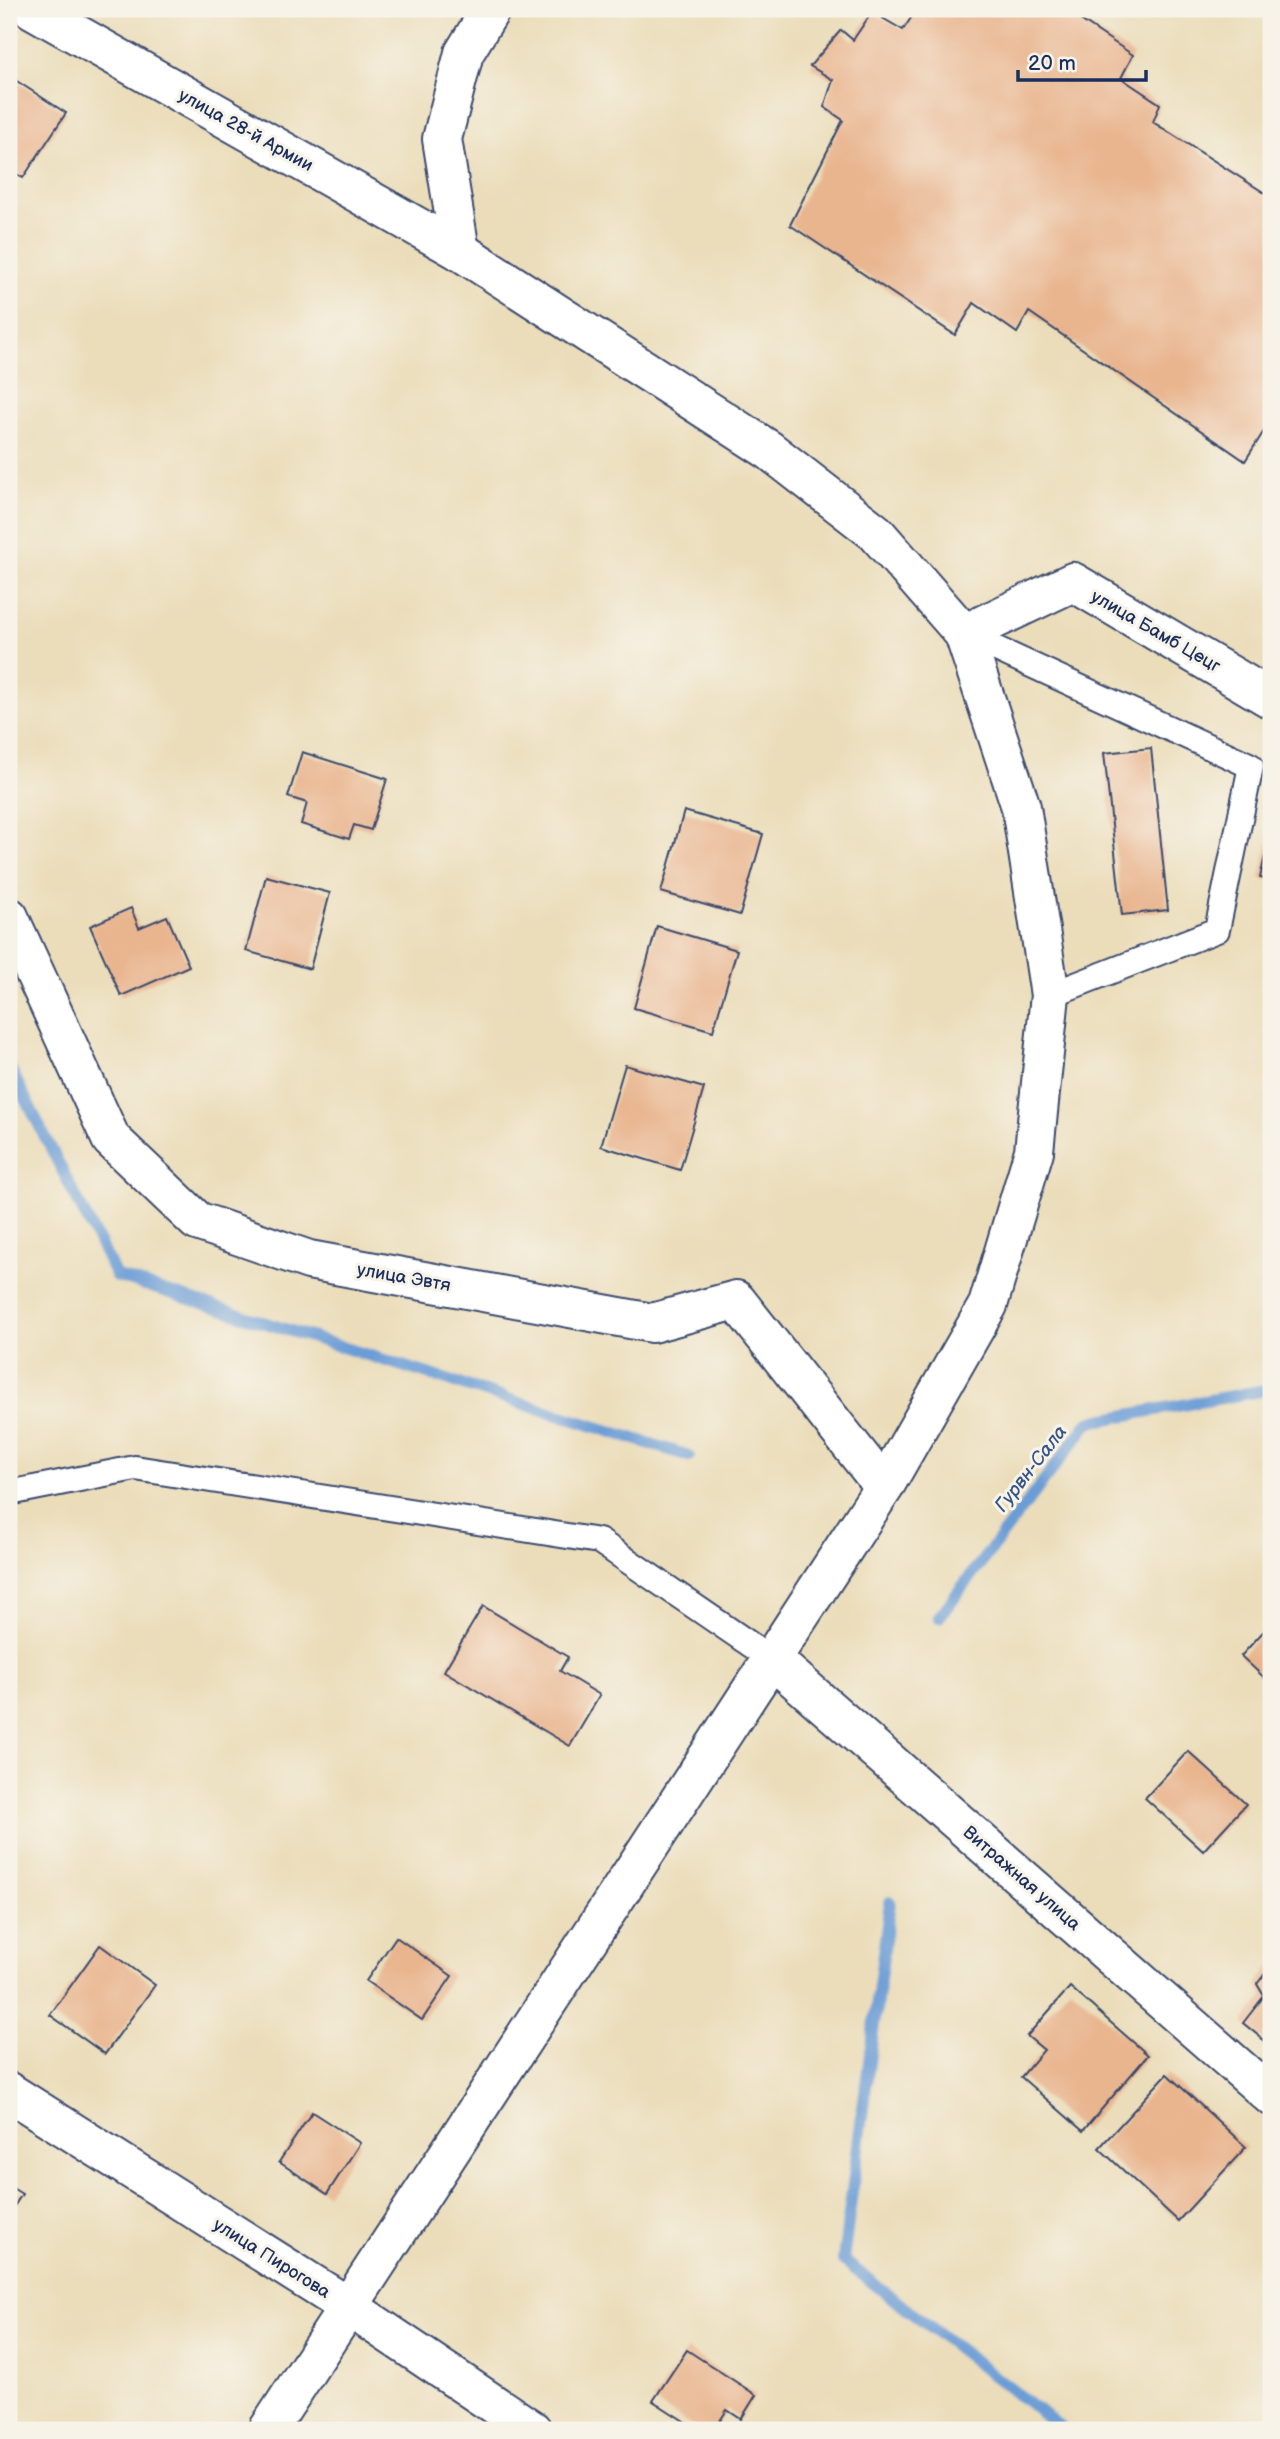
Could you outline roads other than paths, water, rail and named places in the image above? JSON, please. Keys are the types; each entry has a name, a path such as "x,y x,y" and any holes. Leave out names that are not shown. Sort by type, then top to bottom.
{"main road":[{"name":"улица 28-й Армии","path":"32,9 460,251 769,450 876,533 964,634"},
{"path":"460,251 442,139 464,53 491,9"},
{"name":"улица Бамб Цецг","path":"964,634 1073,582 1271,699"},
{"path":"268,2430 884,1487 988,1305 1034,1151 1050,995 1021,807 964,634"},
{"name":"улица Эвтя","path":"9,917 111,1139 197,1221 309,1260 652,1323 736,1300 884,1487"},
{"name":"Витражная улица","path":"773,1660 1271,2096"},
{"name":"улица Пирогова","path":"9,2092 349,2307 531,2430"}],"lane":[{"path":"964,634 1251,766 1217,930 1050,995"},
{"path":"9,1493 135,1468 599,1541 773,1660"}],"waterway":[{"path":"9,1066 116,1276 689,1456"},
{"name":"Гурвн-Сала","path":"939,1617 1089,1422 1271,1389"},
{"path":"890,1902 843,2260 1064,2430"}]}
